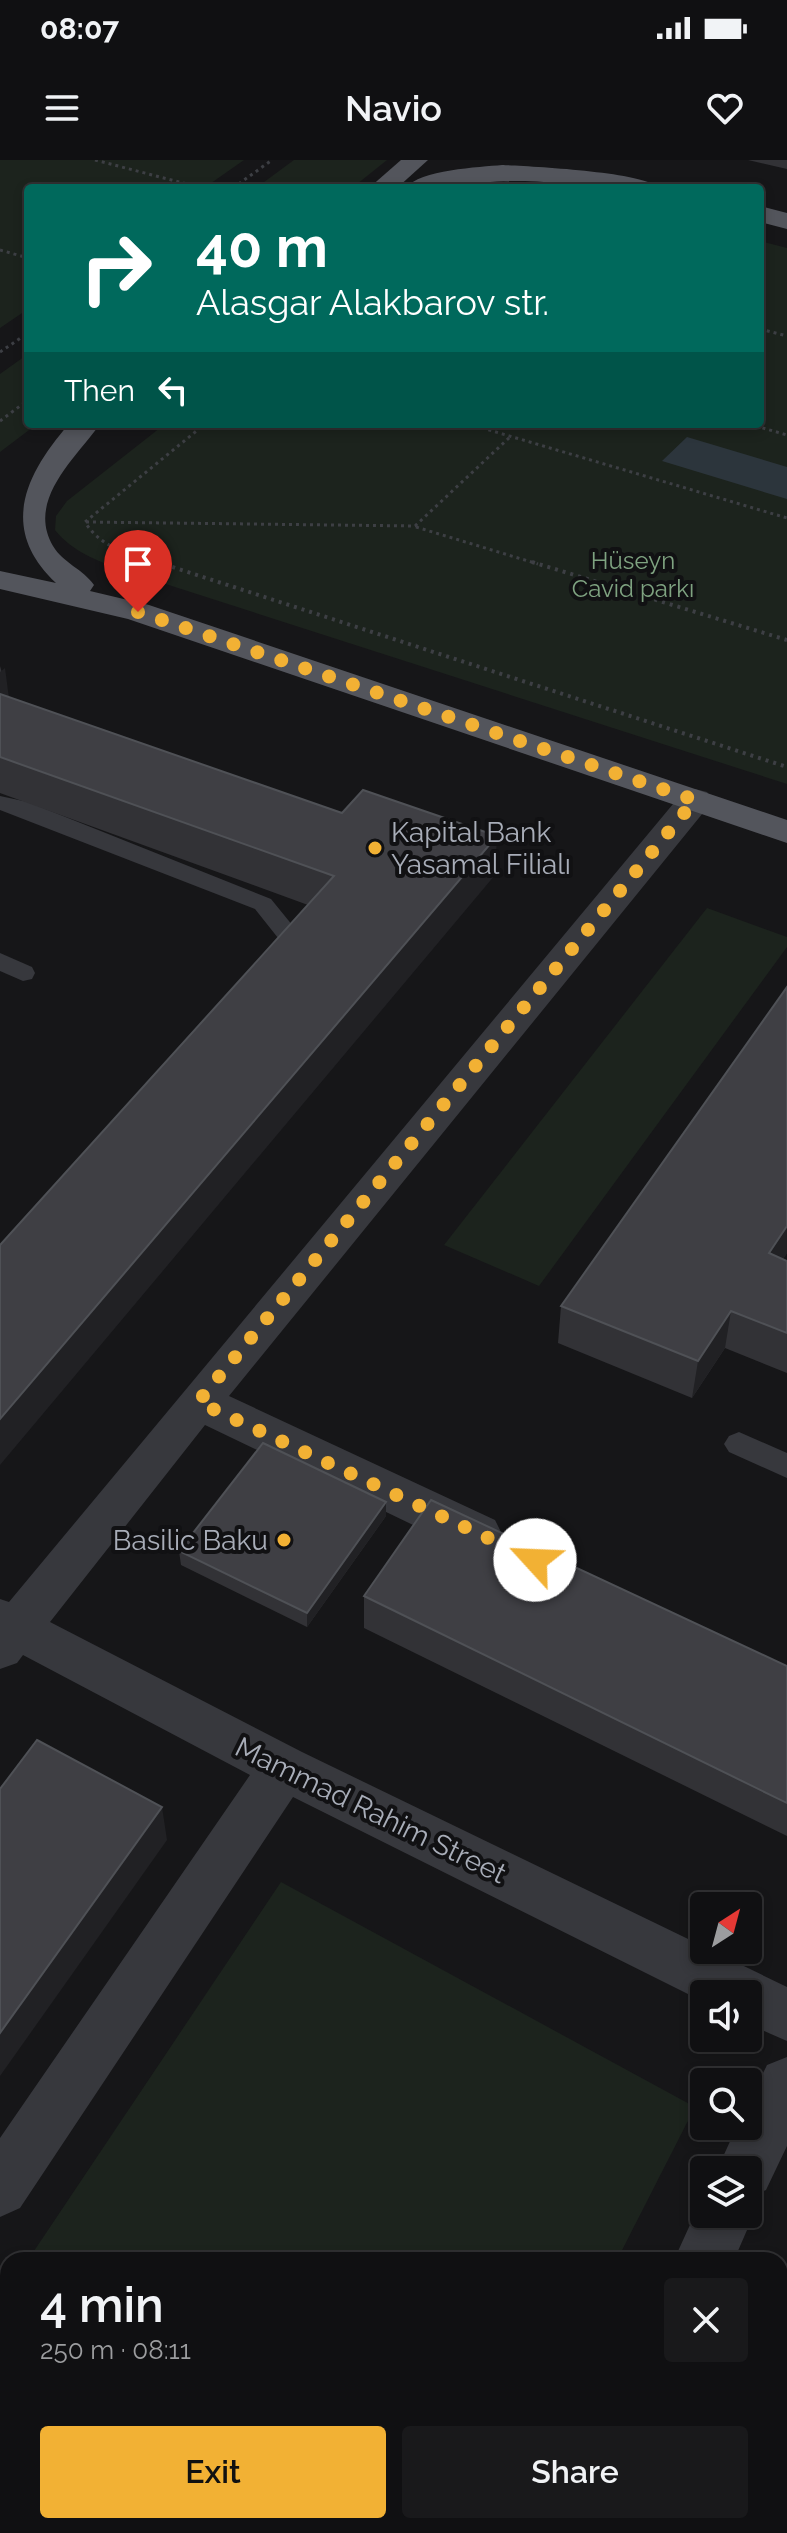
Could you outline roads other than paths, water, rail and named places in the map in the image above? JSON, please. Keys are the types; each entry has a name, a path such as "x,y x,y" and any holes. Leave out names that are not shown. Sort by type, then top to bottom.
{"main road":[{"path":"387,184 416,160"},
{"path":"554,160 632,184"},
{"path":"430,184 452,176 487,171 608,184"},
{"path":"764,215 787,221"},
{"path":"25,458 70,428"},
{"path":"81,428 34,480 22,499 14,527 20,546 36,563 58,577 138,612 787,832"},
{"path":"0,580 138,612"}],"street":[{"path":"5,1632 695,800"},
{"path":"198,1402 514,1551"},
{"name":"Mammad Rahim Street","path":"5,1632 715,1980"},
{"path":"0,2188 284,1768"},
{"name":"Mammad Rahim Street","path":"762,2003 787,2015"},
{"path":"753,2156 787,2084"},
{"path":"707,2252 718,2228"}],"lane":[{"path":"0,803 20,807 263,904 294,942 273,983"},
{"path":"0,961 23,973"},
{"path":"739,1444 787,1466"}],"place":[{"name":"Kapital Bank Yasamal Filialı","path":"375,848"},
{"name":"Basilic Baku","path":"284,1540"}],"park label":[{"name":"Hüseyn Cavid parkı","path":"633,575"}]}
